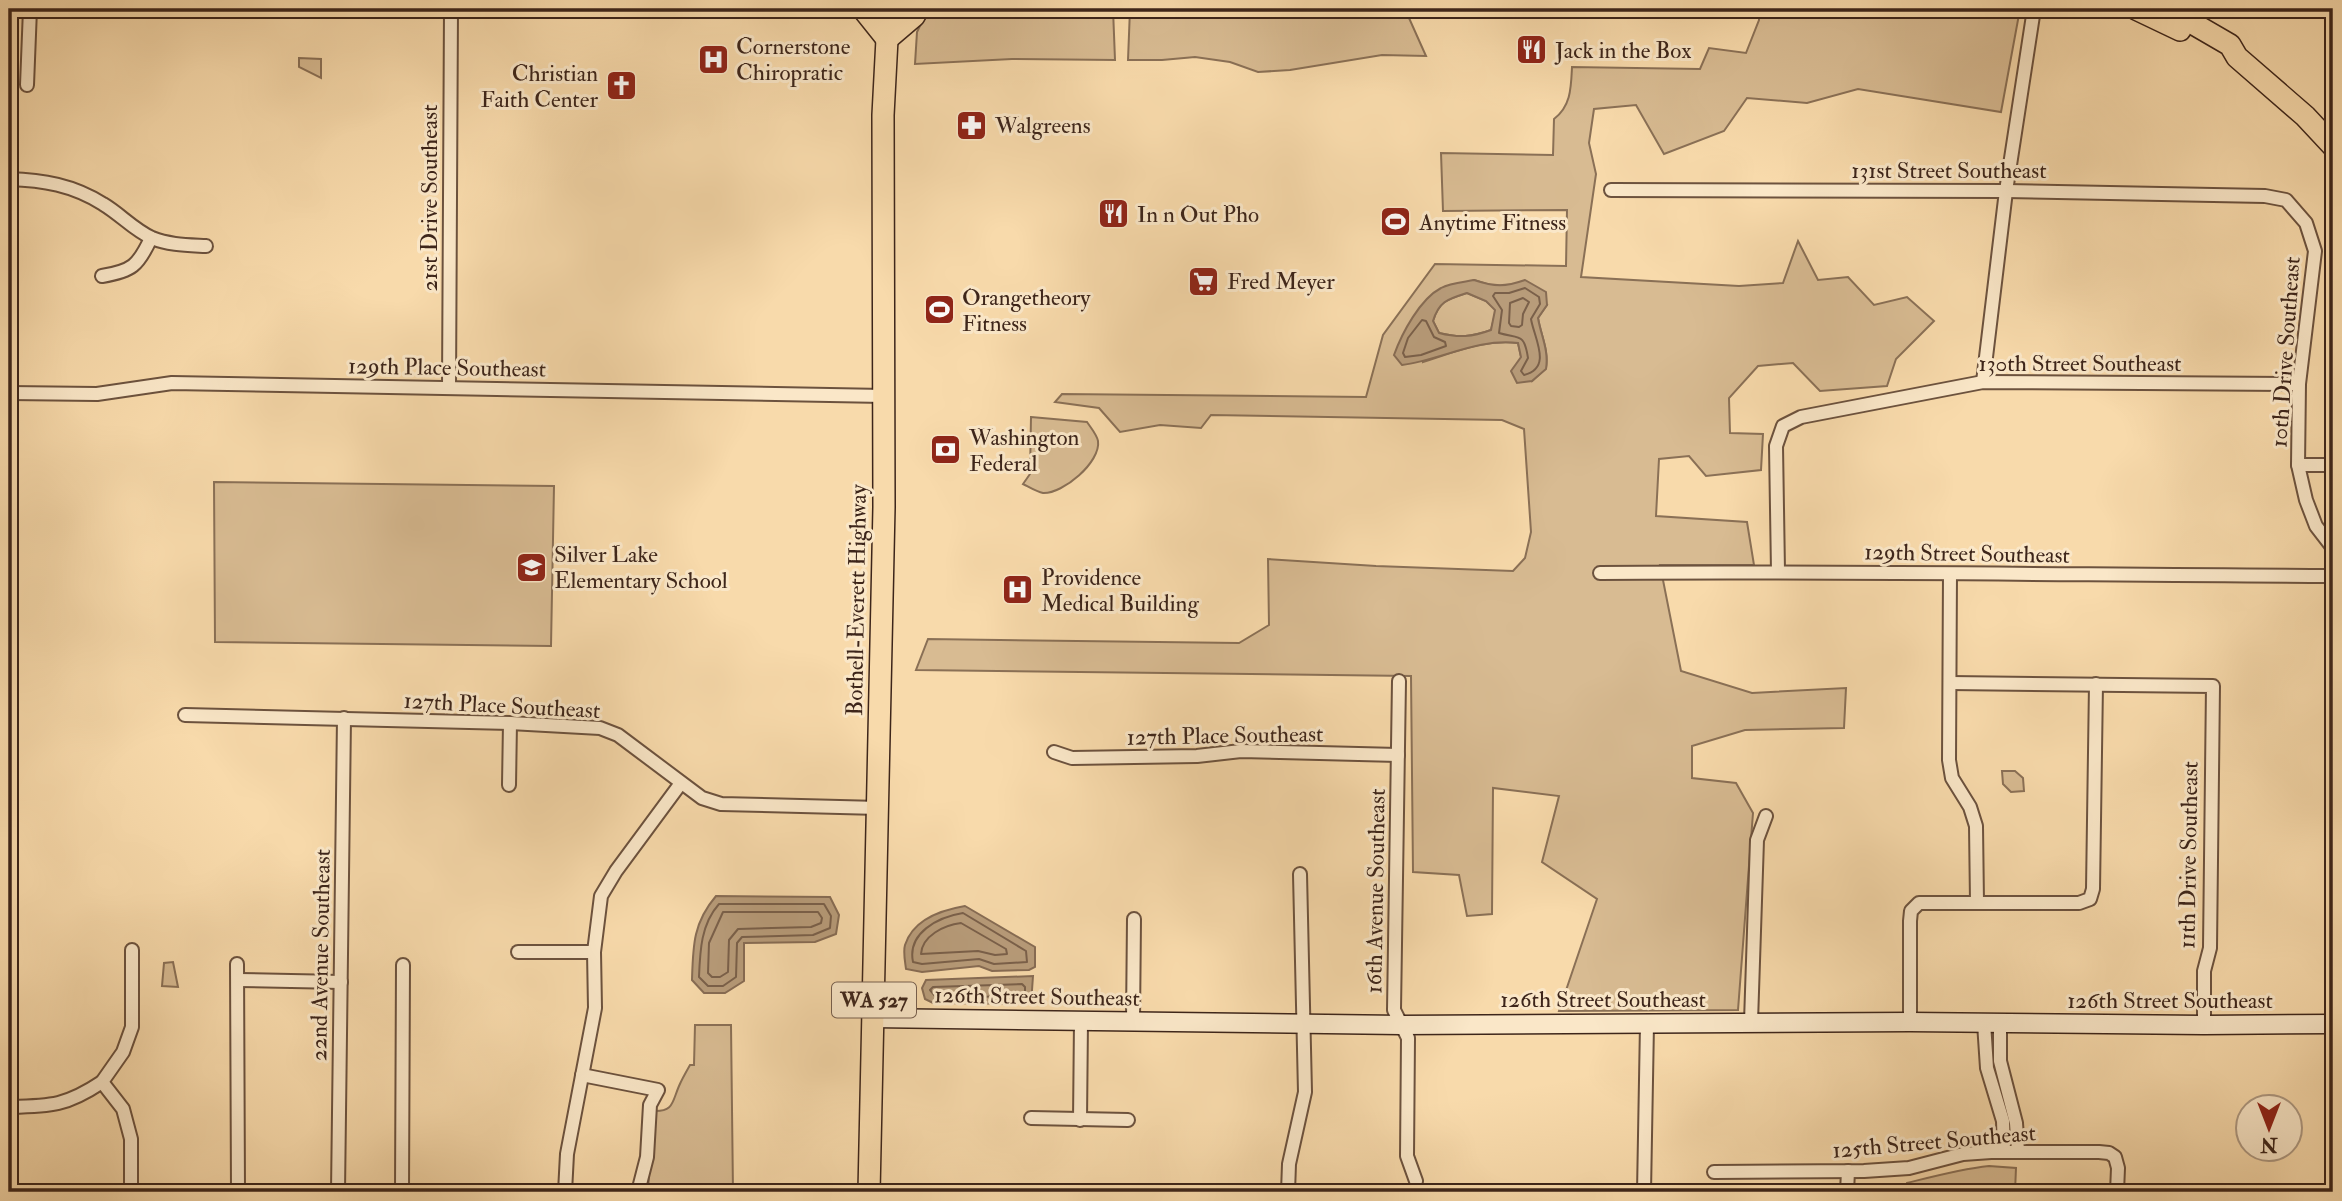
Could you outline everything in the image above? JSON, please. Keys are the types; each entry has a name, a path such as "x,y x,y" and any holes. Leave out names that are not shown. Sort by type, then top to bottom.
{"main road":[{"path":"863,9 887,38 914,16 918,9"},
{"name":"Bothell-Everett Highway","path":"869,1192 883,636 883,115 887,38 892,9"},
{"path":"2136,9 2179,29 2223,57 2238,57"},
{"path":"2181,12 2230,45 2238,57 2305,116 2333,146"}],"street":[{"path":"27,85 30,9"},
{"name":"21st Drive Southeast","path":"449,388 451,9"},
{"path":"1983,383 2006,191 2034,9"},
{"path":"9,179 50,182 71,188 103,204 152,238 178,244 206,246"},
{"name":"131st Street Southeast","path":"1611,190 2006,191 2265,196 2286,201"},
{"name":"10th Drive Southeast","path":"2286,201 2306,223 2315,251 2299,384 2298,464 2306,500 2316,526 2333,548"},
{"path":"102,276 124,272 134,266 143,257 152,238"},
{"name":"129th Place Southeast","path":"9,393 97,394 172,383 884,396"},
{"name":"130th Street Southeast","path":"1778,571 1776,446 1783,426 1801,417 1983,383 2299,384"},
{"path":"2298,464 2333,466"},
{"name":"129th Street Southeast","path":"1600,573 1778,571 2333,576"},
{"path":"1950,574 1949,760 1952,778 1970,807 1976,826 1977,902"},
{"name":"16th Avenue Southeast","path":"1399,681 1394,1010 1408,1038 1407,1156 1416,1181"},
{"path":"1910,1022 1910,921 1911,911 1919,903 2079,903 2090,899 2093,889 2095,684 1950,683"},
{"name":"11th Drive Southeast","path":"2095,684 2213,686 2210,948 2204,971 2204,1025"},
{"name":"127th Place Southeast","path":"184,715 510,723 600,728 618,736 702,798 721,804 878,808"},
{"name":"22nd Avenue Southeast","path":"338,1192 344,718"},
{"path":"509,785 510,723"},
{"name":"127th Place Southeast","path":"1054,752 1072,758 1197,756 1241,751 1398,755"},
{"path":"565,1192 567,1154 595,1008 594,952 601,896 616,871 681,783"},
{"path":"1751,1022 1757,841 1766,816"},
{"path":"1288,1192 1289,1164 1305,1092 1300,874"},
{"path":"1133,1021 1134,919"},
{"path":"9,1107 52,1106 79,1097 102,1082 123,1052 132,1027 132,950"},
{"path":"518,952 594,952"},
{"path":"237,964 238,1192"},
{"path":"402,1192 403,965"},
{"path":"238,980 341,982"},
{"name":"126th Street Southeast","path":"873,1018 1401,1025 1751,1022 2333,1024"},
{"path":"1080,1120 1081,1021"},
{"path":"1992,1023 1987,1068 2003,1121 2004,1151"},
{"path":"1992,1023 2014,1109 2018,1152"},
{"path":"1644,1192 1647,1024"},
{"path":"582,1075 657,1090 650,1105 647,1157 638,1192"},
{"path":"102,1082 124,1109 131,1139 131,1192"},
{"path":"1031,1118 1128,1120"},
{"name":"125th Street Southeast","path":"1714,1172 1909,1168 1964,1154 2004,1151 2099,1152 2115,1157 2118,1168 2117,1192"},
{"path":"1847,1171 1847,1192"}],"shaded area":[{"path":"928,9 1113,9 1115,60 1012,59 915,64 917,32"},
{"path":"1130,9 1405,9 1426,56 1382,55 1290,70 1258,72 1230,62 1195,57 1128,60"},
{"path":"1759,9 2020,9 2001,112 1858,89 1807,103 1747,98 1724,131 1664,154 1636,105 1594,109 1589,143 1596,174 1581,277 1739,286 1783,283 1798,241 1818,280 1848,277 1874,305 1907,297 1934,321 1896,359 1887,386 1820,391 1793,363 1758,366 1729,398 1730,433 1763,434 1761,470 1706,476 1689,456 1659,459 1656,516 1747,522 1754,565 1660,565 1681,671 1752,693 1846,688 1844,728 1745,730 1692,746 1692,778 1736,783 1753,813 1738,1010 1559,1011 1597,899 1542,862 1559,796 1493,788 1492,914 1467,916 1459,875 1413,872 1411,676 916,670 928,639 1239,643 1269,625 1268,559 1513,571 1525,558 1531,532 1524,429 1502,420 1211,415 1201,428 1160,425 1120,432 1099,408 1055,402 1062,394 1366,397 1383,335 1435,264 1566,266 1567,210 1443,211 1441,153 1553,155 1554,119 1567,102 1572,67 1700,69 1709,48 1746,53 1759,20","holes":["1474,280 1490,285 1509,286 1547,305 1538,318 1546,349 1546,368 1532,381 1518,343 1481,345 1423,362 1428,299"]},
{"path":"299,58 321,59 321,78 299,67"},
{"path":"1467,293 1486,301 1496,310 1491,330 1465,336 1439,333 1433,321 1438,309 1449,299"},
{"path":"1031,417 1087,422 1098,441 1097,449 1087,467 1070,483 1051,492 1043,493 1023,484 1030,474"},
{"path":"214,482 554,486 551,646 215,642"},
{"path":"2002,771 2015,771 2023,778 2024,791 2011,792 2003,784"},
{"path":"173,962 178,987 162,986 164,963"},
{"path":"695,1025 731,1025 733,1192 648,1190 653,1111 669,1108 690,1065 694,1065"},
{"path":"1989,1166 2016,1168 2015,1192 1907,1192 1907,1183"}],"water":[{"path":"1474,280 1500,285 1525,280 1546,292 1547,305 1538,318 1546,349 1546,369 1532,381 1517,383 1511,371 1521,357 1518,343 1474,346 1402,365 1394,355 1407,327 1433,293 1445,286","holes":["1467,293 1486,301 1495,310 1491,330 1465,336 1439,333 1433,321 1438,309 1445,302"]},
{"path":"716,896 830,897 839,915 836,934 815,942 744,943 744,981 725,993 704,993 692,980 694,946 699,925"},
{"path":"965,906 1035,947 1035,967 1029,970 992,971 979,966 922,972 906,969 904,948 914,929 929,918"},
{"path":"1033,976 1031,1004 933,1003 925,999 922,988 926,980"}],"place":[{"name":"Jack in the Box","path":"1532,50"},
{"name":"Cornerstone Chiropratic","path":"713,59"},
{"name":"Christian Faith Center","path":"621,86"},
{"name":"Walgreens","path":"972,125"},
{"name":"In n Out Pho","path":"1114,214"},
{"name":"Anytime Fitness","path":"1396,222"},
{"name":"Fred Meyer","path":"1204,281"},
{"name":"Orangetheory Fitness","path":"939,310"},
{"name":"Washington Federal","path":"946,450"},
{"name":"Silver Lake Elementary School","path":"531,567"},
{"name":"Providence Medical Building","path":"1018,590"}]}
